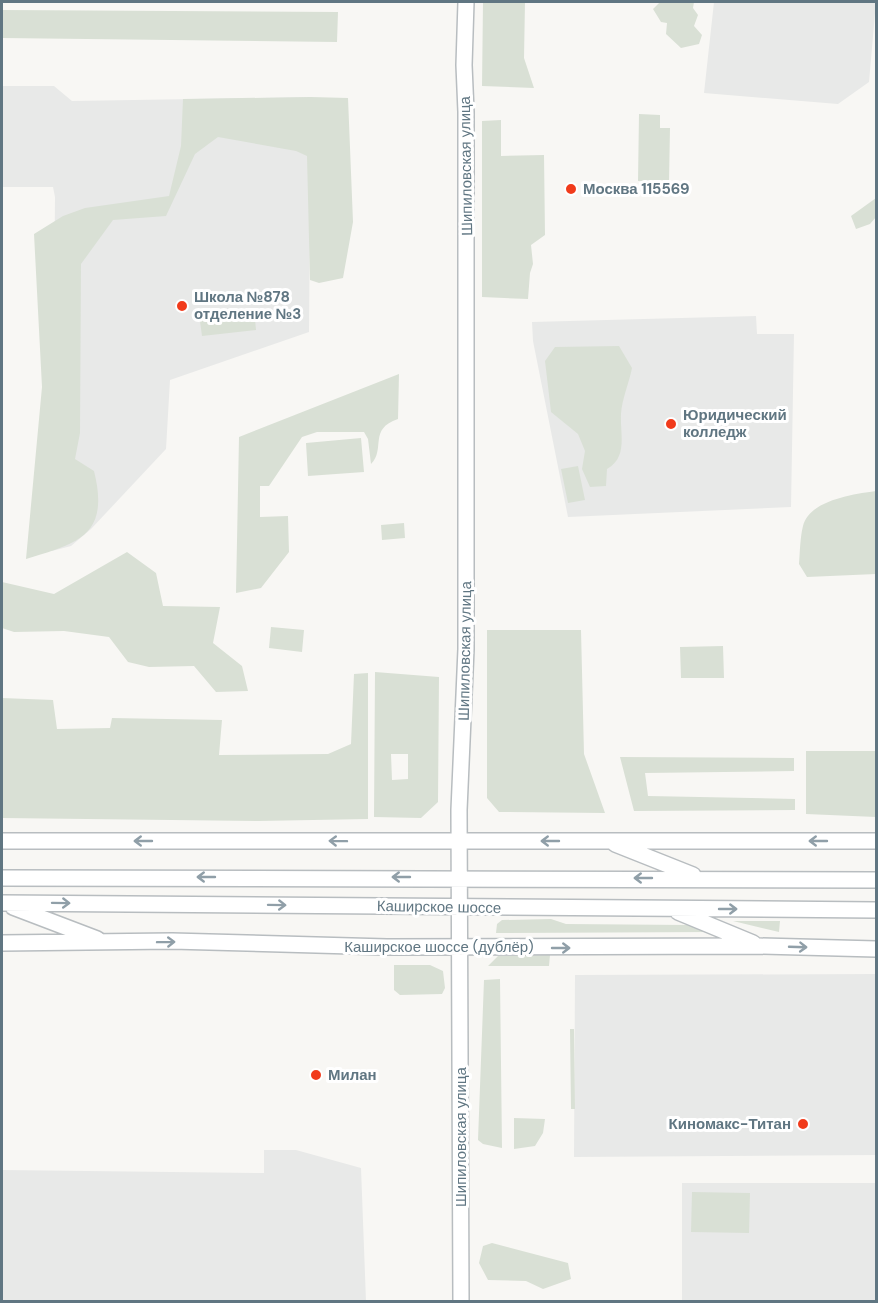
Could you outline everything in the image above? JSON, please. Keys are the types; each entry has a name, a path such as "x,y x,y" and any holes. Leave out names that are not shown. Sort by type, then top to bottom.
{"main road":[{"name":"Шипиловская улица","path":"461,1302 459,842 466,649 466,112 464,65 466,2"},
{"path":"2,841 876,841"},
{"path":"609,841 701,879"},
{"name":"Каширское шоссе","path":"2,878 876,879"},
{"path":"2,903 107,943"},
{"name":"Каширское шоссе","path":"2,903 876,910"},
{"path":"669,909 759,946"},
{"name":"Каширское шоссе (дублёр)","path":"2,943 172,941 279,946 759,946 876,950"}],"shaded area":[{"path":"483,2 525,2 524,58 534,88 482,86"},
{"path":"660,2 694,2 693,8 698,15 694,26 702,35 699,44 681,48 666,34 667,23 661,22 653,9"},
{"path":"714,2 876,2 869,82 838,104 704,93"},
{"path":"2,10 338,12 337,42 2,38"},
{"name":"Школа №878 отделение №3","path":"2,86 54,86 72,101 311,97 309,332 170,380 166,449 91,529 71,546 52,551 55,197 53,187 2,187"},
{"path":"348,98 353,222 343,278 319,283 310,280 307,156 296,151 218,137 195,154 166,216 113,220 81,264 80,433 75,459 94,471 98,492 98,510 86,533 75,541 26,559 42,387 34,234 63,216 85,208 169,196 181,146 183,99"},
{"path":"639,114 660,115 660,128 670,128 669,182 638,181"},
{"path":"501,120 501,156 544,155 545,235 531,245 533,264 528,299 482,297 482,121"},
{"path":"876,198 876,217 870,224 856,229 851,216"},
{"path":"254,308 256,330 202,336 199,314"},
{"name":"Юридический колледж","path":"756,316 757,334 794,334 791,507 568,517 533,341 532,322"},
{"path":"619,346 632,368 621,414 622,445 618,458 607,469 606,486 590,487 582,469 585,451 578,434 551,412 545,361 555,347"},
{"path":"399,374 398,419 383,428 375,458 371,464 368,439 364,432 317,432 302,437 269,486 260,486 260,517 288,516 289,552 261,588 236,593 239,437"},
{"path":"361,438 364,472 308,476 306,443"},
{"path":"578,466 585,500 568,503 561,469"},
{"path":"876,491 876,574 807,577 799,564 802,531 807,517 823,504"},
{"path":"404,523 405,538 382,540 381,525"},
{"path":"127,552 156,573 163,606 220,607 213,643 242,666 248,691 216,692 194,666 149,667 128,662 109,637 64,631 14,632 2,628 2,582 54,594"},
{"path":"271,627 304,630 302,652 269,648"},
{"path":"487,630 581,630 584,754 605,813 499,812 487,798"},
{"path":"723,646 724,678 681,678 680,647"},
{"path":"375,672 439,677 438,802 421,818 374,817","holes":["391,754 408,754 408,779 392,780"]},
{"path":"368,673 368,819 258,821 2,818 2,698 53,700 57,729 110,728 112,718 222,720 219,755 328,754 351,744 354,674"},
{"path":"806,751 876,751 876,817 806,814"},
{"path":"620,757 794,758 794,771 645,773 648,796 795,799 795,810 634,811"},
{"path":"551,919 566,924 687,925 712,932 496,933 497,924 502,920"},
{"path":"733,921 780,921 779,932"},
{"path":"550,955 549,966 488,966 498,956"},
{"path":"394,965 430,965 443,971 445,988 442,994 400,995 394,990"},
{"path":"876,974 876,1155 574,1157 575,975"},
{"path":"500,979 502,1148 483,1144 478,1140 484,980"},
{"path":"570,1029 574,1029 575,1109 571,1109"},
{"path":"514,1118 545,1119 543,1133 535,1146 514,1149"},
{"path":"264,1150 296,1150 361,1168 366,1301 2,1301 2,1170 264,1173"},
{"path":"682,1183 876,1183 876,1301 682,1302"},
{"path":"692,1192 750,1193 749,1233 691,1232"},
{"path":"492,1243 568,1263 571,1279 543,1289 526,1281 488,1280 479,1263 483,1246"}],"place":[{"name":"Москва 115569","path":"571,189"},
{"name":"Школа №878 отделение №3","path":"182,306"},
{"name":"Юридический колледж","path":"671,424"},
{"name":"Милан","path":"316,1075"},
{"name":"Киномакс-Титан","path":"803,1124"}]}
